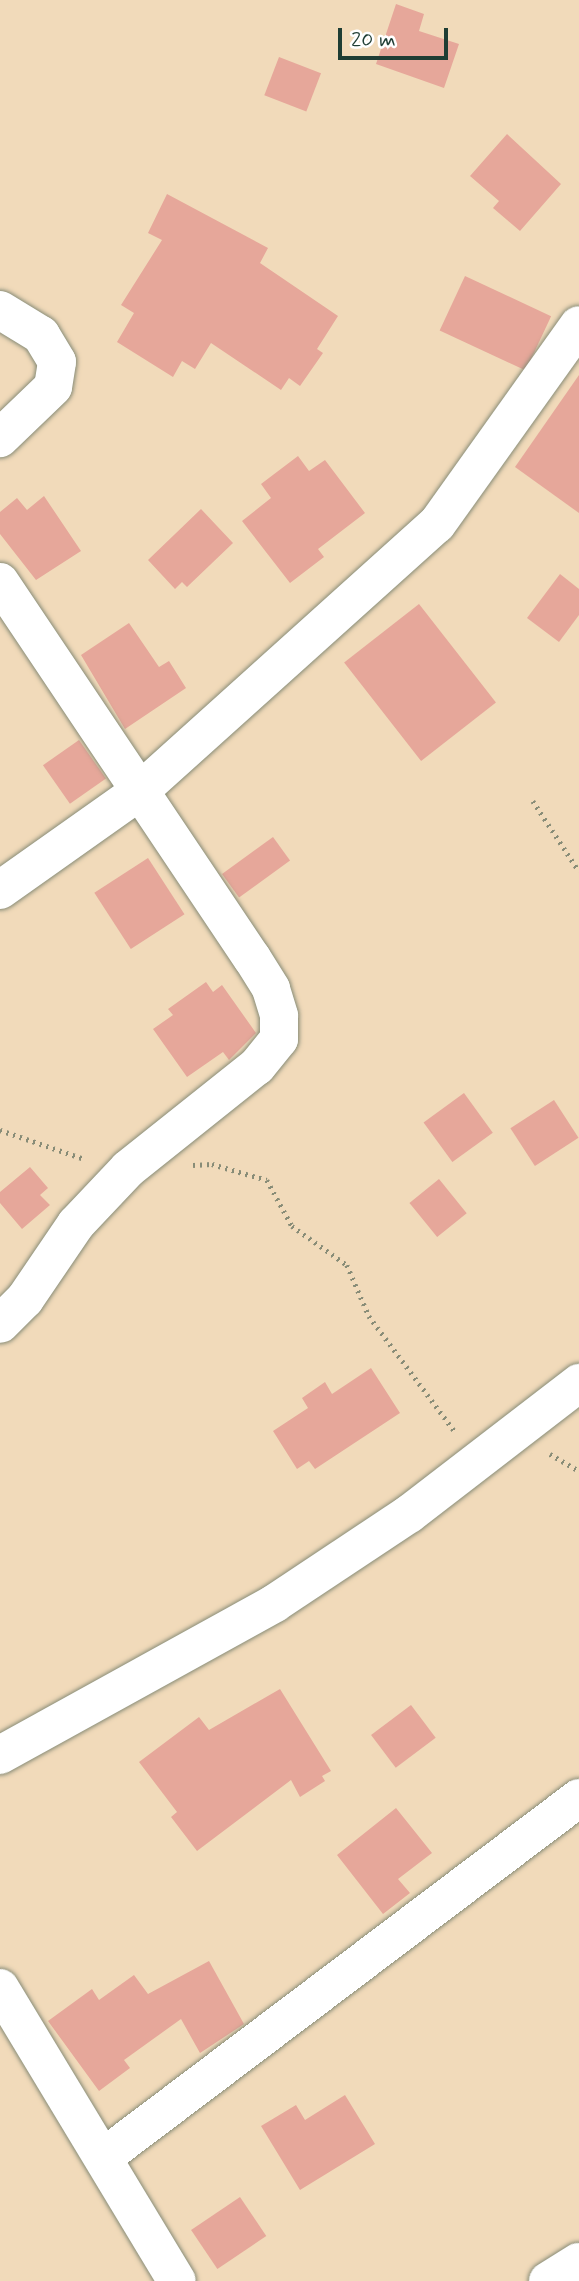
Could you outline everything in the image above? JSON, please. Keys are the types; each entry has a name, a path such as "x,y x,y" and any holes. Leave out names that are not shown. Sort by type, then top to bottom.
{"street":[{"path":"0,310 41,335 57,362 53,387 0,438"},
{"path":"0,890 141,791 437,524 579,325"},
{"path":"0,582 271,989 279,1039 257,1066 128,1169 76,1224 25,1299 0,1324"},
{"path":"0,1755 275,1603 409,1514 579,1383"},
{"path":"105,2156 579,1798"},
{"path":"0,1988 105,2156 177,2281"},
{"path":"548,2281 579,2262"}],"path":[{"path":"533,801 579,871"},
{"path":"0,1130 87,1160 128,1169"},
{"path":"188,1166 212,1164 267,1180 292,1226 347,1265 369,1316 464,1442 511,1436 579,1471"}],"building":[{"path":"396,4 424,14 419,31 459,44 444,88 376,64"},
{"path":"279,57 321,73 306,111 264,95"},
{"path":"507,134 561,184 520,231 493,208 499,201 470,176"},
{"path":"167,194 268,248 260,263 338,316 317,349 323,353 300,386 289,378 281,390 211,343 195,369 182,361 173,377 117,342 134,313 121,305 162,240 148,233"},
{"path":"465,276 551,316 526,371 440,330"},
{"path":"579,375 579,513 515,467"},
{"path":"298,456 309,471 325,460 365,513 318,549 324,557 290,583 242,521 271,498 261,484"},
{"path":"44,496 81,551 36,580 0,534 0,512 17,498 27,510"},
{"path":"201,509 233,543 187,587 182,582 175,589 148,560"},
{"path":"560,574 579,589 579,615 559,642 527,618"},
{"path":"419,604 496,703 421,761 344,662"},
{"path":"129,623 159,667 169,661 186,688 125,729 81,655"},
{"path":"79,740 106,779 70,804 43,765"},
{"path":"273,837 290,860 239,897 222,874"},
{"path":"148,858 184,914 131,949 94,893"},
{"path":"206,982 213,992 222,985 256,1033 229,1060 223,1052 187,1077 153,1029 173,1015 168,1009"},
{"path":"464,1093 493,1133 452,1162 424,1122"},
{"path":"554,1100 579,1138 535,1166 510,1128"},
{"path":"30,1167 48,1188 40,1195 50,1205 22,1229 0,1203 0,1192"},
{"path":"439,1179 467,1213 437,1237 409,1203"},
{"path":"371,1368 400,1413 315,1469 309,1461 297,1469 273,1431 308,1408 302,1398 325,1382 332,1394"},
{"path":"280,1689 331,1771 322,1776 325,1781 300,1797 291,1780 197,1851 171,1817 177,1812 139,1762 199,1717 209,1730"},
{"path":"411,1705 436,1738 396,1768 371,1735"},
{"path":"396,1808 432,1853 398,1879 410,1893 383,1914 337,1855"},
{"path":"209,1961 244,2024 200,2053 181,2019 124,2060 130,2068 99,2091 48,2021 92,1989 99,2000 134,1975 148,1994"},
{"path":"345,2095 375,2144 300,2190 261,2126 296,2105 305,2120"},
{"path":"240,2197 266,2236 217,2269 191,2230"}]}
